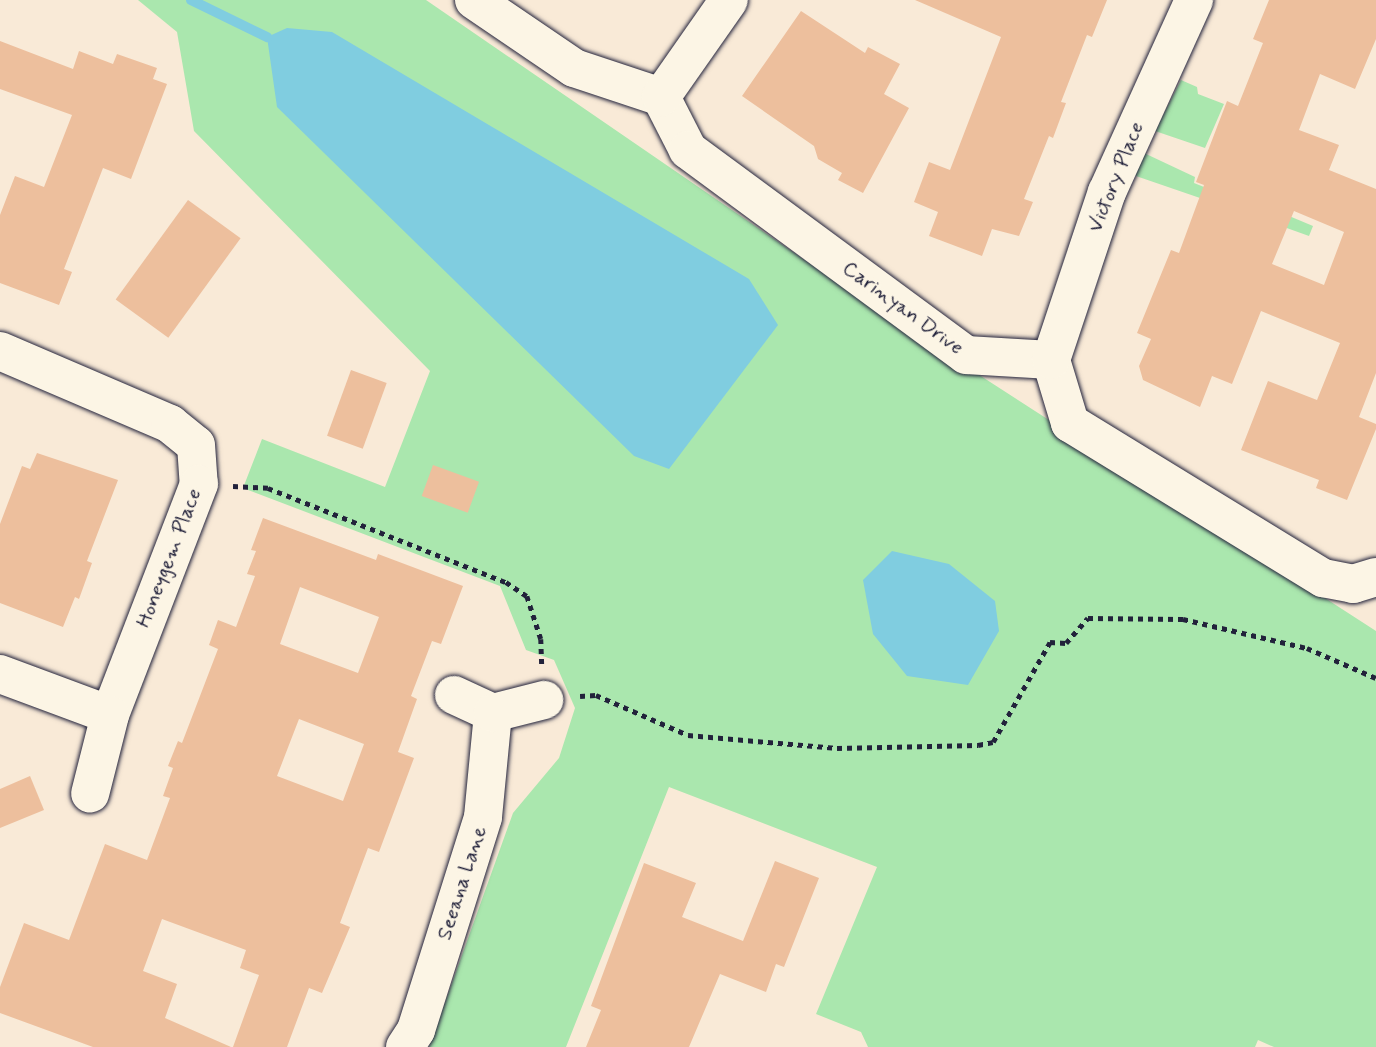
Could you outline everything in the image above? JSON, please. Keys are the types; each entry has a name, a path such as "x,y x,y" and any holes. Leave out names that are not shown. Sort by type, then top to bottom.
{"street":[{"path":"474,0 574,68 661,97 729,0"},
{"name":"Victory Place","path":"1051,360 1107,192 1194,0"},
{"name":"Carinyan Drive","path":"661,97 688,150 966,355 1051,360"},
{"name":"Honeygem Place","path":"0,351 170,424 196,445 199,484 110,715 90,794"},
{"path":"1051,360 1070,423 1324,578 1353,584 1376,577"},
{"path":"0,674 110,715"},
{"path":"454,695 494,713 544,699"},
{"name":"Seeana Lane","path":"405,1047 416,1030 483,817 494,713"}],"path":[{"path":"199,484 268,488 506,582 527,596 541,639 544,699 596,695 688,736 837,748 993,743 1050,642 1066,643 1088,618 1183,619 1307,648 1376,678"}],"green space":[{"path":"138,0 426,0 860,298 1376,631 1376,1047 1274,1047 1258,1040 1255,1047 868,1047 861,1032 816,1014 877,867 669,787 566,1047 429,1047 513,813 559,758 575,708 554,660 526,650 500,586 243,488 262,439 385,487 430,371 194,131 177,32"},
{"path":"1181,80 1197,87 1198,94 1224,104 1205,148 1155,131"},
{"path":"1144,153 1195,177 1194,183 1204,187 1200,198 1133,175"},
{"path":"1206,199 1258,203 1313,226 1309,236"}],"water":[{"path":"287,28 332,32 749,279 778,325 669,469 634,456 277,107 267,37"},
{"path":"892,551 949,564 995,601 999,631 968,685 907,676 873,634 863,580"}],"building":[{"path":"915,0 1107,0 1092,37 1087,35 1061,102 1066,103 1053,138 1049,136 1024,199 1033,202 1019,236 992,229 982,256 929,236 938,212 914,202 929,162 950,170 1001,37"},
{"path":"1269,0 1376,0 1376,39 1355,89 1320,74 1299,130 1339,145 1329,170 1376,189 1376,373 1359,417 1376,424 1376,429 1347,500 1316,488 1319,480 1241,450 1268,381 1317,400 1340,343 1261,311 1232,384 1212,376 1200,407 1143,380 1139,366 1151,339 1137,333 1171,250 1179,253 1204,185 1196,182 1227,101 1238,106 1263,43 1253,39","holes":["1294,211 1344,232 1324,285 1272,264"]},
{"path":"801,11 865,53 868,47 900,64 884,94 909,108 863,193 838,180 842,173 818,159 814,146 742,96"},
{"path":"0,41 73,69 79,51 113,64 117,54 157,68 153,79 167,84 131,179 103,168 64,269 72,272 59,305 0,283 0,215 15,176 44,187 72,115 0,89"},
{"path":"188,200 241,238 168,338 116,300"},
{"path":"351,370 387,383 363,449 327,436"},
{"path":"37,453 118,480 87,561 92,563 79,599 75,597 63,627 0,603 0,524 22,466 30,469"},
{"path":"433,465 479,482 468,513 422,496"},
{"path":"263,518 376,560 378,554 463,586 441,644 432,641 411,696 417,699 398,752 414,758 379,852 368,848 340,923 350,927 322,993 309,988 287,1047 233,1047 259,975 240,968 246,950 162,919 143,971 177,984 165,1018 231,1047 93,1047 0,1013 0,987 24,923 69,940 105,844 147,860 170,798 163,796 173,768 168,766 178,741 182,743 218,649 209,645 218,620 236,627 255,576 247,574 256,551 251,550","holes":["300,587 379,617 358,673 280,644","299,719 364,744 343,801 277,776"]},
{"path":"30,776 44,810 0,828 0,789"},
{"path":"775,861 819,878 784,967 776,964 766,992 720,974 689,1047 586,1047 601,1010 591,1006 644,863 696,883 682,917 743,941"}],"waterway":[{"path":"191,0 267,37"}]}
